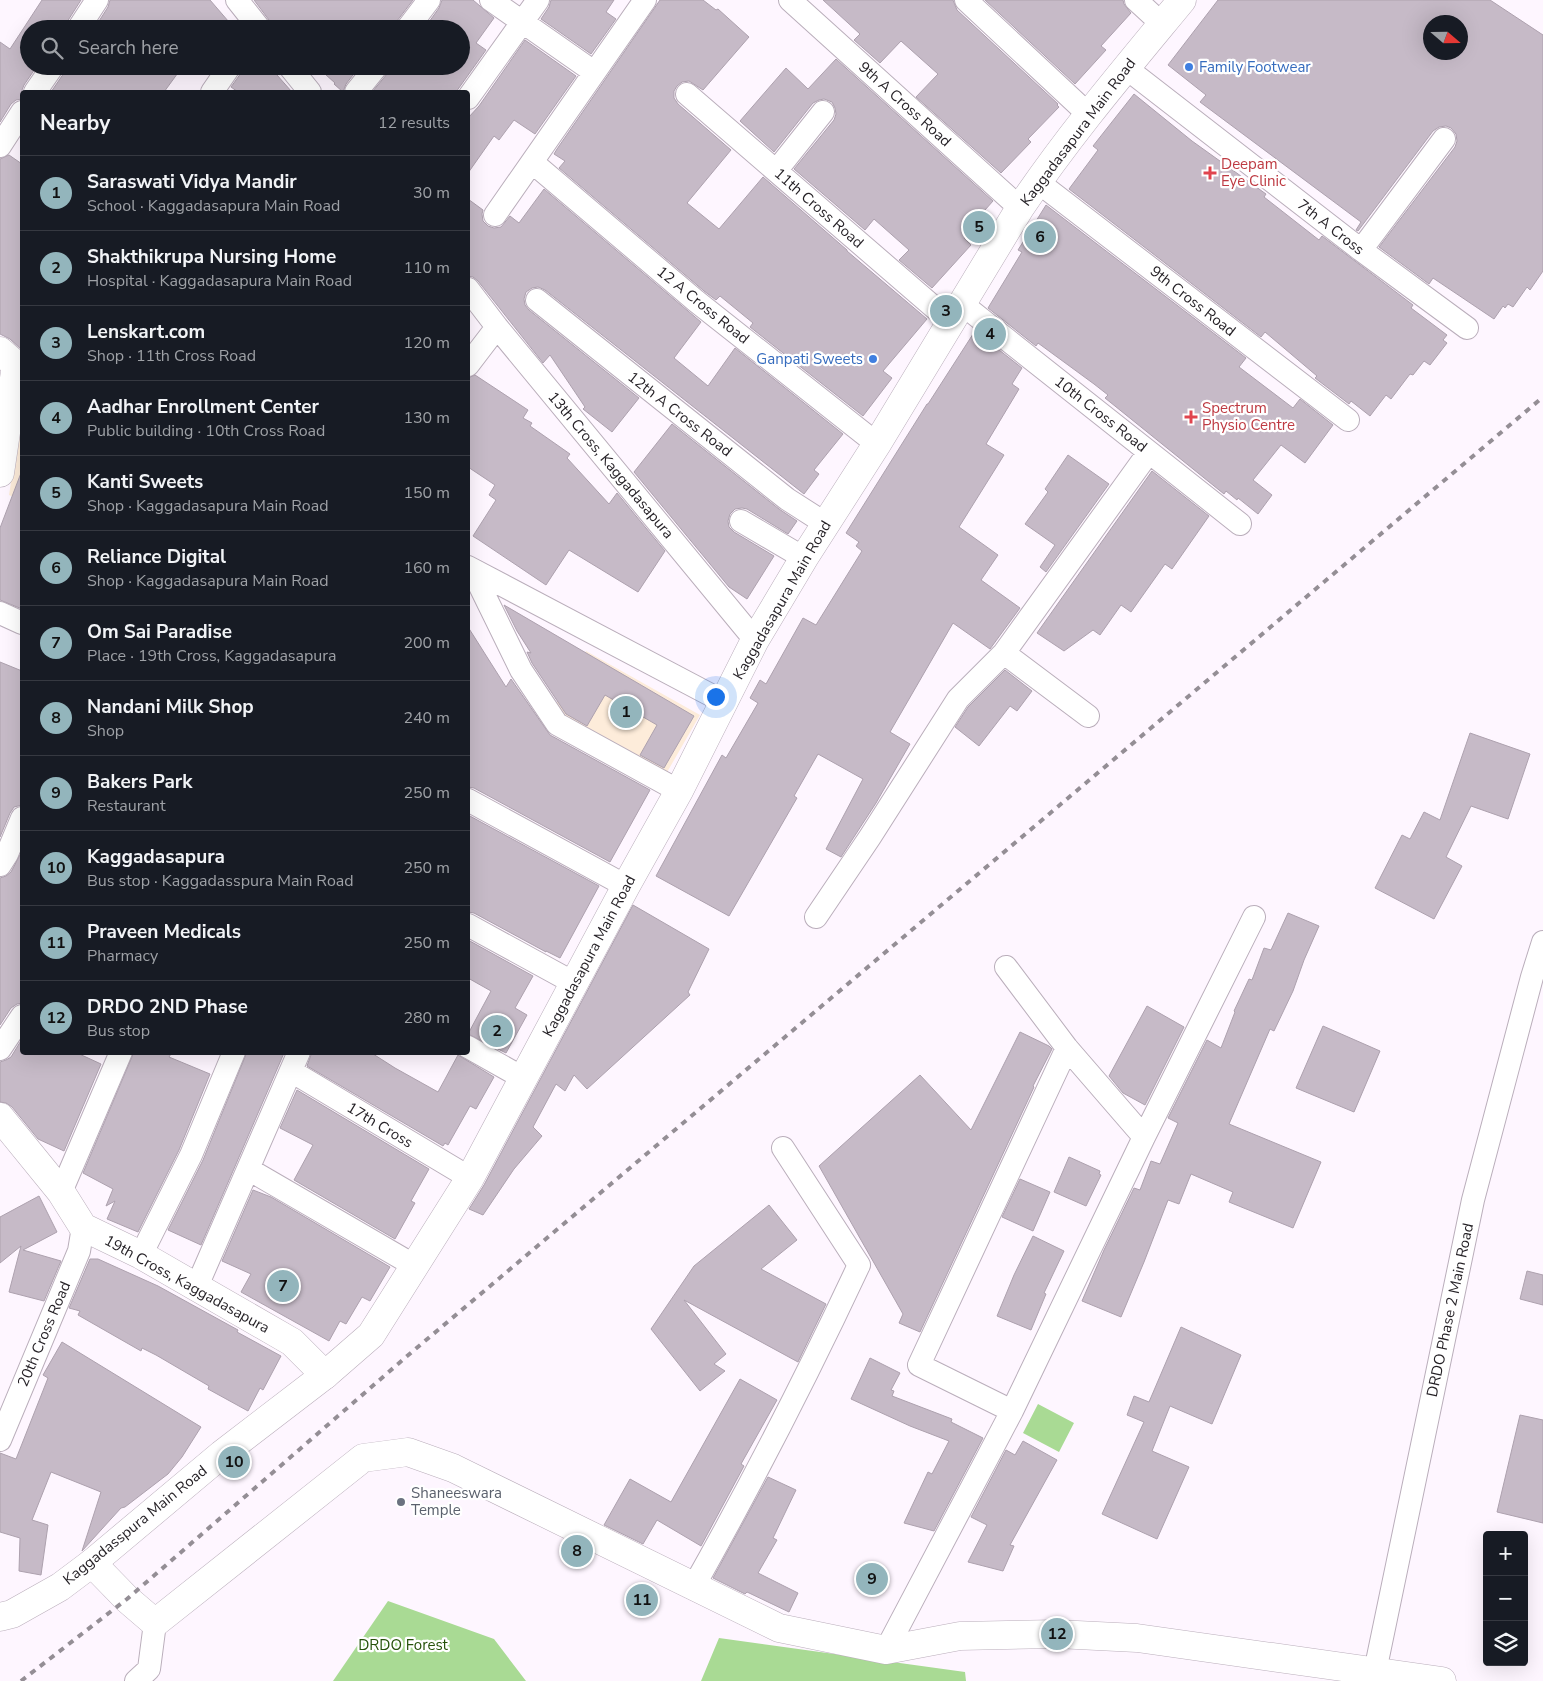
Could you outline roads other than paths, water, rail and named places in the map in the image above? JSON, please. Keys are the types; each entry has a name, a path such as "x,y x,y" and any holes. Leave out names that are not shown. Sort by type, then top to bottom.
{"main road":[{"name":"Kaggadasapura Main Road","path":"325,1375 371,1335 470,1178 679,791 756,640 804,558 957,313 1020,208 1088,114 1182,0"},
{"path":"0,473 15,360"},
{"path":"0,1118 61,1192 83,1227"},
{"name":"19th Cross, Kaggadasapura","path":"83,1227 142,1255 292,1342 325,1375"},
{"name":"Kaggadasspura Main Road","path":"6,1615 60,1587 92,1563 222,1454 325,1375"},
{"path":"92,1563 127,1599 155,1623 363,1458 408,1452 453,1468 779,1628 886,1650 960,1636 1066,1634 1137,1638 1374,1676 1442,1681"}],"street":[{"path":"84,20 97,0"},
{"path":"237,0 251,20"},
{"path":"413,20 429,0"},
{"path":"491,0 594,72"},
{"path":"470,95 538,0"},
{"path":"496,215 645,0"},
{"name":"9th A Cross Road","path":"790,0 1020,208"},
{"path":"966,0 1088,114"},
{"path":"1136,0 1162,24"},
{"name":"7th A Cross","path":"1126,68 1361,250 1467,328"},
{"path":"36,90 47,75"},
{"path":"213,90 224,75"},
{"path":"358,90 370,75"},
{"name":"11th Cross Road","path":"687,94 776,170 957,313"},
{"path":"776,170 823,112"},
{"path":"0,146 20,115"},
{"path":"1361,250 1444,139"},
{"name":"12 A Cross Road","path":"532,162 696,301 876,444"},
{"name":"9th Cross Road","path":"1038,182 1348,420"},
{"name":"13th Cross, Kaggadasapura","path":"470,292 497,327 756,640"},
{"name":"12th A Cross Road","path":"536,300 787,498 826,524"},
{"name":"10th Cross Road","path":"957,313 1149,452 1240,524"},
{"path":"470,362 497,327"},
{"path":"816,917 870,837 958,699 1004,653 1149,452"},
{"path":"741,521 804,558"},
{"path":"470,568 724,702"},
{"path":"470,568 521,670 557,724 679,791"},
{"path":"0,613 20,622"},
{"path":"1004,653 1088,716"},
{"path":"470,801 626,886"},
{"path":"0,865 7,854 20,823"},
{"path":"886,1650 1012,1411 1144,1137 1254,917"},
{"path":"470,926 574,983"},
{"name":"DRDO Phase 2 Main Road","path":"1374,1676 1473,1200 1543,942"},
{"path":"1006,967 1067,1048 1144,1137"},
{"path":"0,1049 20,1019"},
{"path":"470,1048 523,1078"},
{"path":"1012,1411 919,1365 1067,1048"},
{"path":"61,1192 120,1055"},
{"path":"142,1255 191,1155 233,1055"},
{"path":"197,1286 295,1062"},
{"name":"17th Cross","path":"295,1062 470,1178"},
{"path":"694,1586 723,1534 823,1340 859,1264 783,1148"},
{"path":"248,1169 415,1266"},
{"name":"20th Cross Road","path":"0,1440 79,1251 83,1227"},
{"path":"136,1681 150,1669 155,1623"}],"railway":[{"path":"21,1681 127,1599 406,1357 1543,397"}],"place":[{"name":"Family Footwear","path":"1189,67"},
{"name":"Deepam Eye Clinic","path":"1210,173"},
{"name":"Kanti Sweets","path":"979,227"},
{"name":"Reliance Digital","path":"1040,237"},
{"name":"Lenskart.com","path":"946,311"},
{"name":"Aadhar Enrollment Center","path":"990,334"},
{"name":"Ganpati Sweets","path":"873,359"},
{"name":"Spectrum Physio Centre","path":"1191,417"},
{"name":"Saraswati Vidya Mandir","path":"626,712"},
{"name":"Shakthikrupa Nursing Home","path":"497,1031"},
{"name":"Om Sai Paradise","path":"283,1286"},
{"name":"Kaggadasapura","path":"234,1462"},
{"name":"Shaneeswara Temple","path":"401,1502"},
{"name":"Nandani Milk Shop","path":"577,1551"},
{"name":"Bakers Park","path":"872,1579"},
{"name":"Praveen Medicals","path":"642,1600"},
{"name":"DRDO 2ND Phase","path":"1057,1634"}],"park label":[{"name":"DRDO Forest","path":"403,1645"}]}
